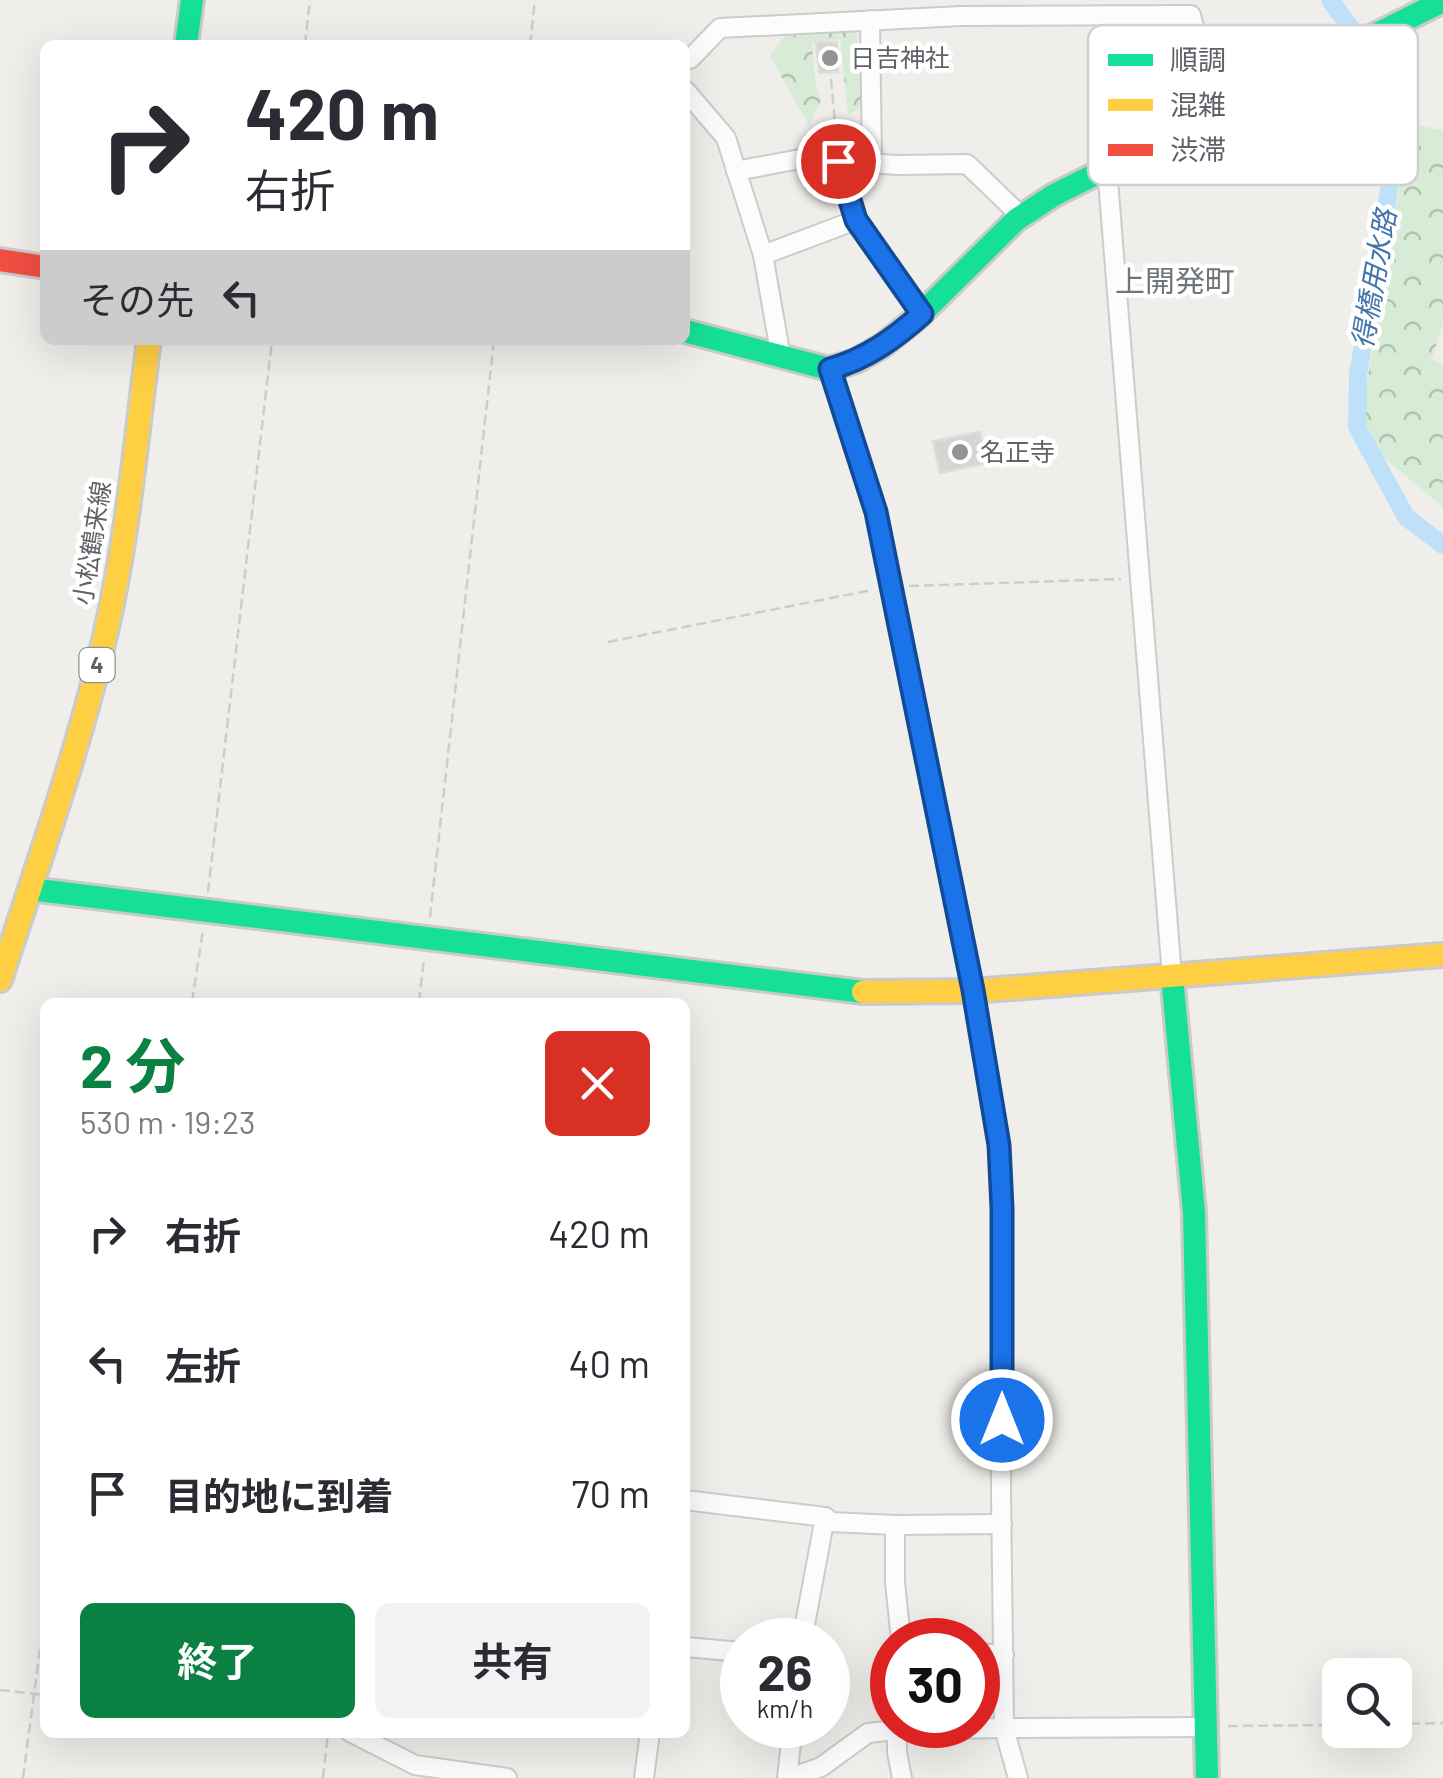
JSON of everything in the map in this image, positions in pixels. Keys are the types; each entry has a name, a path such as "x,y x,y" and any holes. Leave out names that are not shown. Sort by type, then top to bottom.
{"street":[{"path":"187,40 192,0"},
{"path":"1395,25 1443,1"},
{"path":"690,59 720,28 961,16 1191,15 1194,25"},
{"path":"870,20 872,164"},
{"path":"690,96 726,138 763,255 781,357"},
{"path":"736,171 800,159 966,164 1022,216"},
{"path":"838,161 856,220 922,314"},
{"path":"690,332 830,369 856,362 922,314 1022,216 1088,178"},
{"path":"1108,185 1194,1212 1208,1778"},
{"path":"763,255 856,220"},
{"path":"0,260 40,266"},
{"name":"小松鶴来線","path":"0,980 77,744 106,634 147,345"},
{"path":"830,369 876,512 973,990 999,1145 1004,1728 1018,1778"},
{"path":"30,889 867,992 973,990 1443,956"},
{"path":"690,1501 826,1517 831,1522 1002,1524"},
{"path":"806,1618 826,1517"},
{"path":"895,1525 894,1582 898,1618"},
{"path":"690,1647 720,1650"},
{"path":"1000,1655 1004,1655"},
{"path":"1000,1728 1207,1727"},
{"path":"791,1748 788,1778 821,1767 870,1733"},
{"path":"362,1738 415,1765 506,1778"},
{"path":"644,1778 649,1738"},
{"path":"897,1748 902,1778"}],"path":[{"path":"306,40 310,0"},
{"path":"531,40 535,0"},
{"path":"831,79 838,161"},
{"path":"193,998 271,345"},
{"path":"419,998 493,345"},
{"path":"608,642 891,586 1140,579"},
{"path":"23,1778 40,1646"},
{"path":"0,1690 40,1695"},
{"path":"1412,1724 1443,1723"},
{"path":"1207,1727 1322,1724"},
{"path":"323,1778 327,1738"}],"green space":[{"path":"857,26 862,106 848,115 840,39 812,43 821,100 809,126 770,56 786,34 800,29"},
{"path":"1418,125 1443,131 1443,321 1432,360 1443,364 1443,507 1358,436 1400,185 1418,185"}],"building":[{"path":"837,42 838,72 819,73 816,43"},
{"name":"名正寺","path":"980,432 987,463 940,473 933,441"}],"waterway":[{"name":"得橋用水路","path":"1330,0 1349,25"},
{"name":"得橋用水路","path":"1390,185 1358,375 1357,427 1406,517 1443,545"}],"traffic: fast":[{"path":"187,40 192,0"},
{"path":"1395,25 1443,1"},
{"path":"690,332 829,369 856,361 918,317 1016,220 1088,178"},
{"path":"30,889 863,992"},
{"path":"1172,976 1194,1212 1207,1778"}],"traffic: slow":[{"path":"0,980 70,766 105,636 126,525 148,345"},
{"path":"863,992 973,991 1443,955"}],"traffic: jam":[{"path":"0,260 40,266"}],"place":[{"name":"日吉神社","path":"830,58"},
{"name":"名正寺","path":"960,452"}],"district":[{"name":"上開発町","path":"1175,282"}],"route":[{"path":"838,161 856,220 922,314 856,362 830,369 876,512 973,990 999,1145 1002,1420"}]}
